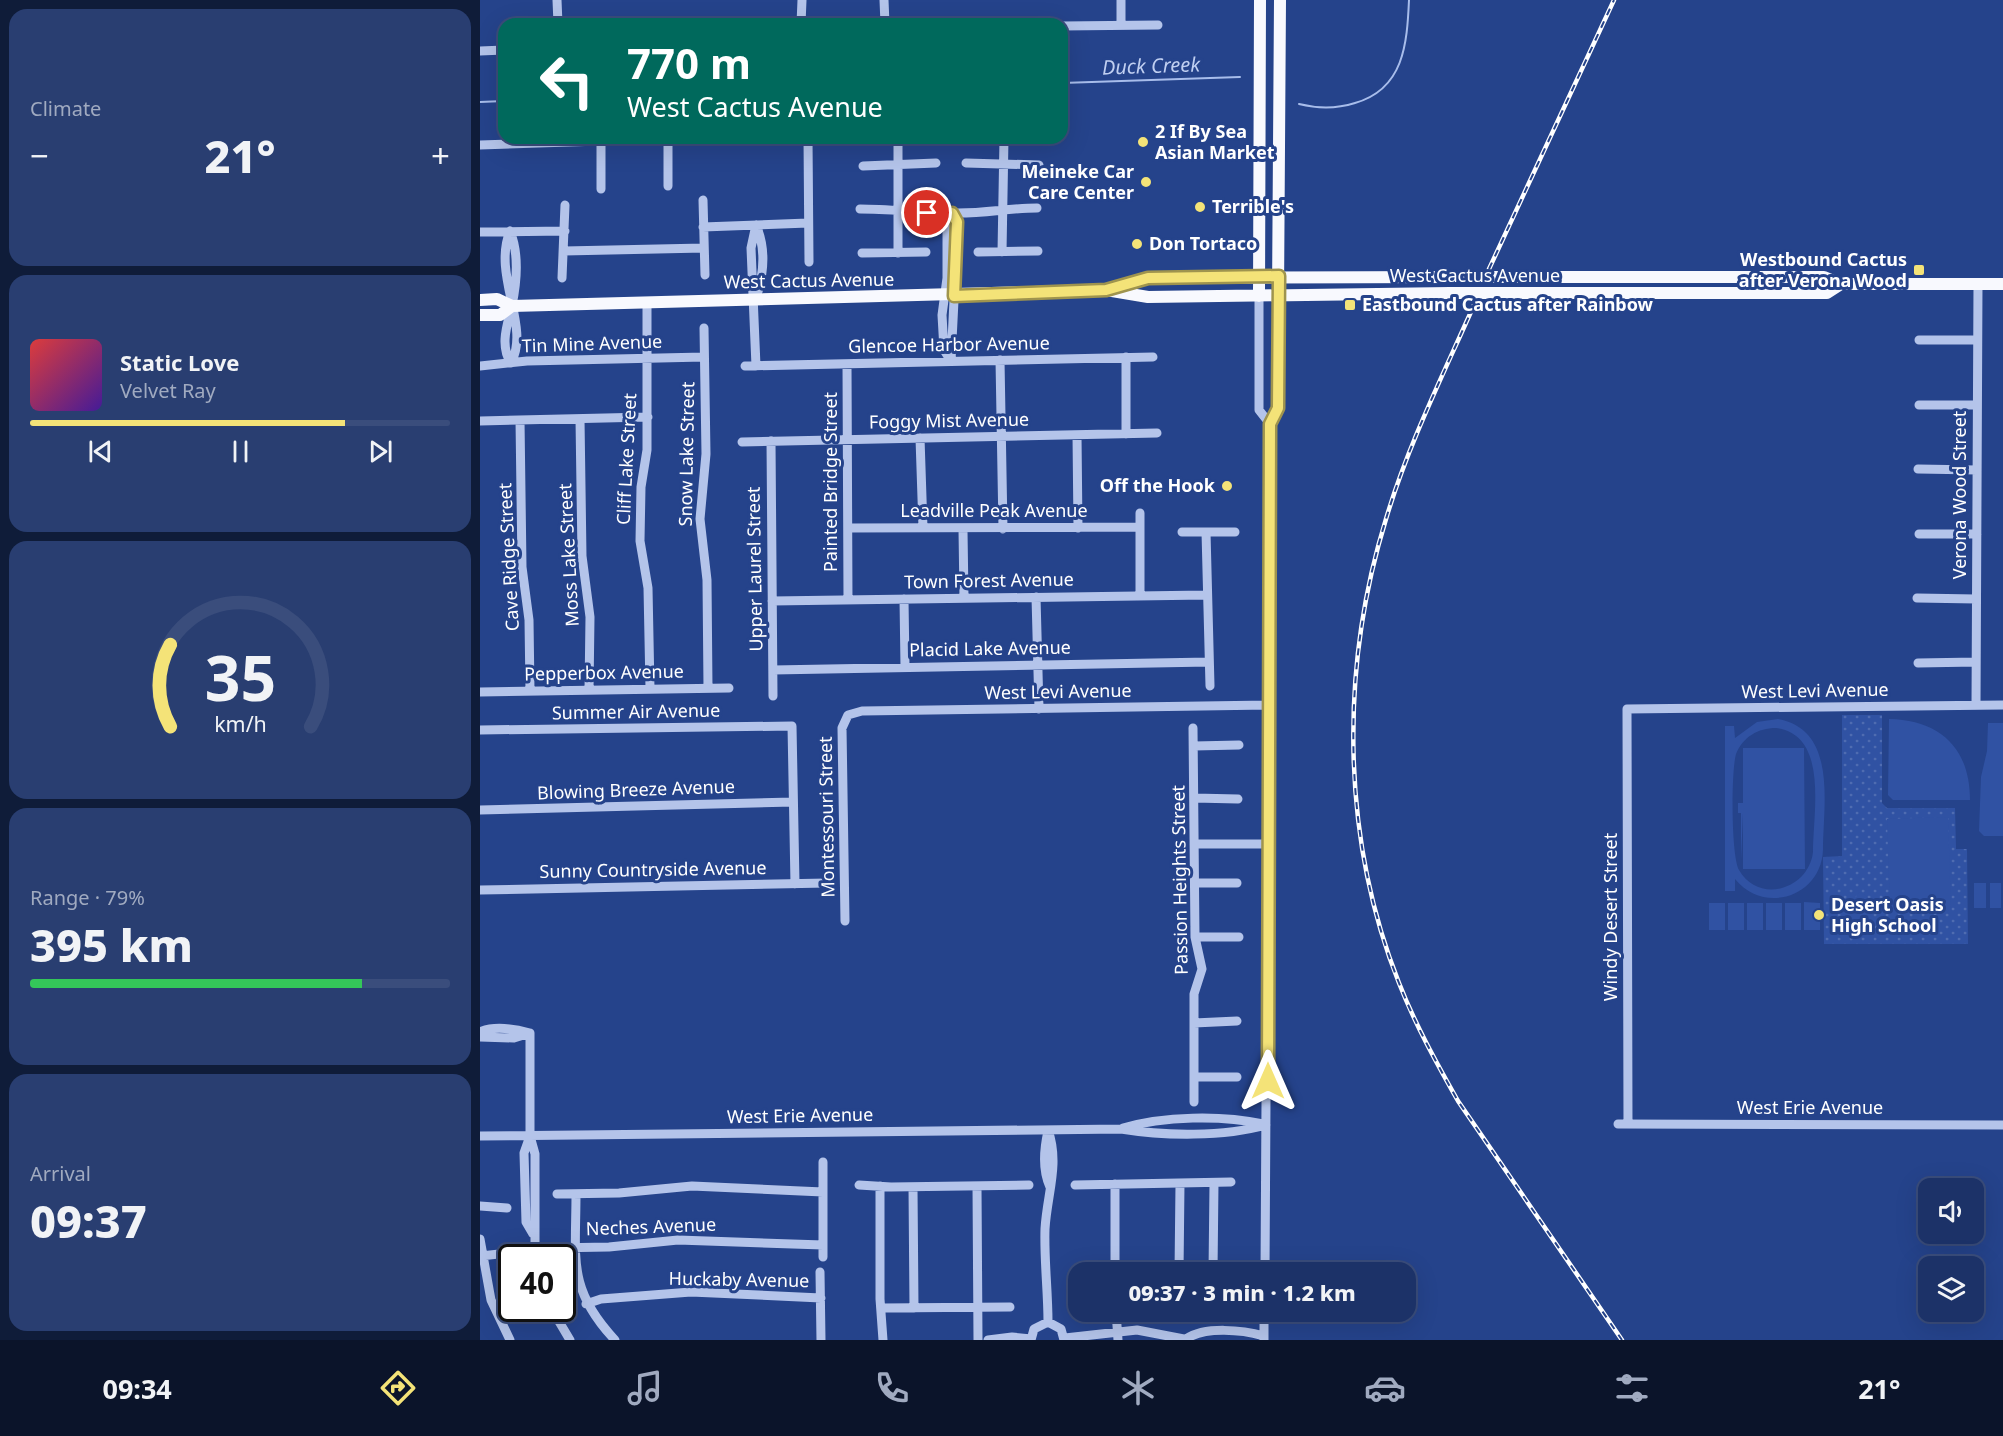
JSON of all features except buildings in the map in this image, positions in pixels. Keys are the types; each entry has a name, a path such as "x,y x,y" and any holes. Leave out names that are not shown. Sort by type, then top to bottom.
{"main road":[{"path":"1259,296 1260,0"},
{"path":"1278,296 1280,0"},
{"name":"West Cactus Avenue","path":"1106,290 1148,278 1259,276 1824,277 1841,284 2003,284"},
{"name":"West Cactus Avenue","path":"480,300 497,299 512,306 1106,290 1148,297 1450,293 1827,293 1841,284"},
{"name":"West Cactus Avenue","path":"480,315 500,315 512,306"}],"street":[{"path":"557,0 558,18"},
{"path":"801,18 802,0"},
{"path":"884,0 885,18"},
{"path":"1121,0 1121,25"},
{"path":"1068,26 1158,25"},
{"path":"480,51 498,50"},
{"path":"480,145 510,144"},
{"path":"601,144 601,189"},
{"path":"668,144 668,186"},
{"path":"808,144 809,262"},
{"path":"898,144 898,253"},
{"path":"1002,252 1004,144"},
{"path":"862,166 936,163"},
{"path":"966,163 1039,165"},
{"path":"703,200 705,275"},
{"path":"562,278 565,205"},
{"path":"860,209 952,213 1037,208"},
{"path":"951,362 949,296 957,240 957,222 952,213"},
{"path":"703,227 808,223"},
{"path":"756,225 762,248 762,280 755,300 756,366"},
{"path":"510,231 515,244 512,306 506,323 506,356 511,363"},
{"path":"480,232 565,231"},
{"path":"564,251 704,248"},
{"path":"978,252 1038,251"},
{"path":"862,253 926,252"},
{"name":"Verona Wood Street","path":"1976,705 1978,284"},
{"path":"1259,296 1259,410 1270,424"},
{"path":"1265,1262 1270,424 1278,408 1278,296"},
{"name":"Cliff Lake Street","path":"647,303 648,417 647,450 640,487 640,541 648,588 650,689"},
{"name":"Snow Lake Street","path":"704,328 706,454 700,519 707,580 708,688"},
{"path":"1919,340 1977,340"},
{"name":"Tin Mine Avenue","path":"480,366 704,357"},
{"path":"1126,357 1126,434"},
{"name":"Glencoe Harbor Avenue","path":"745,366 1153,357"},
{"path":"1000,360 1003,529"},
{"name":"Painted Bridge Street","path":"848,364 848,600"},
{"path":"1919,405 1977,405"},
{"path":"480,421 648,417"},
{"name":"Moss Lake Street","path":"580,419 582,556 590,617 589,690"},
{"name":"Cave Ridge Street","path":"520,420 522,567 529,620 530,691"},
{"name":"Foggy Mist Avenue","path":"742,442 1157,433"},
{"path":"1077,435 1078,528"},
{"path":"920,438 923,528"},
{"name":"Upper Laurel Street","path":"771,441 773,696"},
{"path":"1918,469 1977,470"},
{"path":"1140,513 1140,596"},
{"name":"Leadville Peak Avenue","path":"848,528 963,530 1140,527"},
{"path":"963,530 964,598"},
{"path":"1182,532 1235,532"},
{"path":"1206,532 1210,686"},
{"path":"1918,534 1977,534"},
{"name":"Town Forest Avenue","path":"772,601 1206,595"},
{"path":"1036,597 1039,709"},
{"path":"1917,598 1976,599"},
{"path":"903,599 906,667"},
{"name":"Placid Lake Avenue","path":"773,670 1209,662"},
{"path":"1918,663 1976,662"},
{"name":"Pepperbox Avenue","path":"480,692 729,688"},
{"name":"West Levi Avenue","path":"848,715 862,711 1269,705"},
{"name":"West Levi Avenue","path":"1627,710 2003,705"},
{"name":"Windy Desert Street","path":"1627,710 1628,1124"},
{"name":"Montessouri Street","path":"845,921 842,728 848,715"},
{"name":"Summer Air Avenue","path":"480,730 792,726 793,802"},
{"name":"Passion Heights Street","path":"1193,728 1195,937 1202,969 1194,994 1194,1102"},
{"path":"1194,747 1239,745"},
{"path":"1194,798 1238,799"},
{"path":"793,802 795,884"},
{"name":"Blowing Breeze Avenue","path":"480,810 793,802"},
{"path":"1194,844 1269,844"},
{"name":"Sunny Countryside Avenue","path":"480,890 827,883"},
{"path":"1195,883 1237,883"},
{"path":"1195,937 1239,937"},
{"path":"1194,1023 1237,1022"},
{"path":"480,1032 486,1029 516,1029 530,1034"},
{"path":"480,1037 514,1038 530,1034"},
{"path":"530,1034 530,1136 535,1154 534,1244"},
{"path":"1195,1077 1237,1077"},
{"name":"West Erie Avenue","path":"1618,1124 2003,1125"},
{"name":"West Erie Avenue","path":"480,1136 1121,1129 1146,1133 1243,1131 1266,1125"},
{"path":"1048,1130 1045,1147 1045,1177 1050,1187 1045,1232 1048,1322"},
{"path":"823,1162 823,1257"},
{"path":"1075,1185 1231,1182"},
{"path":"1213,1262 1214,1183"},
{"path":"1115,1184 1116,1262"},
{"path":"1179,1262 1180,1184"},
{"path":"859,1185 913,1187 1029,1185"},
{"path":"557,1194 692,1186 823,1192"},
{"path":"880,1186 881,1308 884,1340"},
{"path":"977,1186 978,1340"},
{"path":"913,1187 914,1308"},
{"path":"575,1244 576,1194"},
{"path":"480,1206 507,1208"},
{"path":"480,1239 491,1300 505,1338"},
{"name":"Neches Avenue","path":"576,1247 694,1239 823,1245"},
{"name":"Neches Avenue","path":"482,1256 498,1255"},
{"path":"576,1258 578,1281 586,1304 615,1340"},
{"path":"820,1272 821,1340"},
{"name":"Huckaby Avenue","path":"586,1304 601,1299 691,1292 820,1298"},
{"path":"881,1308 1010,1307"},
{"path":"559,1322 570,1340"},
{"path":"988,1340 1012,1336 1031,1339 1038,1325 1048,1322 1058,1325 1065,1339 1117,1335 1137,1330 1188,1339 1196,1332 1250,1332 1262,1339 1263,1322"}],"shaded area":[{"path":"1842,715 1882,715 1882,803 1887,808 1955,808 1956,849 1967,849 1968,944 1824,944 1823,857 1842,856"},
{"path":"1778,719 1797,726 1810,738 1819,753 1823,772 1825,792 1823,850 1820,866 1802,889 1789,896 1775,898 1761,896 1747,890 1735,879 1735,891 1725,891 1725,726 1734,726 1735,738 1757,722","holes":["1776,728 1793,734 1804,745 1811,760 1815,797 1813,852 1803,875 1793,883 1782,888 1758,887 1748,881 1739,870 1736,861 1733,813 1736,754 1747,738 1757,732"]},
{"path":"1889,719 1923,725 1949,740 1965,766 1970,800 1893,800 1888,795"},
{"path":"1988,723 2003,723 2003,836 1984,836 1979,831 1981,777 1987,751"},
{"path":"1743,748 1804,748 1805,869 1743,869 1743,813 1741,860 1741,813 1738,813 1738,803 1743,803"},
{"path":"1948,817 1951,910 1890,911 1887,819"},
{"path":"1974,883 1986,883 1986,908 1974,908"},
{"path":"1990,883 2001,883 2001,908 1990,908"},
{"path":"1859,892 1866,896 1877,910 1836,934 1834,932"},
{"path":"1804,902 1820,903 1820,930 1804,930"},
{"path":"1709,903 1725,903 1725,930 1709,930"},
{"path":"1728,903 1744,903 1744,930 1728,930"},
{"path":"1747,903 1763,903 1763,930 1747,930"},
{"path":"1766,903 1782,903 1782,930 1766,930"},
{"path":"1785,903 1801,903 1801,930 1785,930"}],"waterway":[{"name":"Duck Creek","path":"1299,104 1314,107 1341,106 1371,96 1384,87 1400,63 1407,33 1409,0"},
{"name":"Duck Creek","path":"1068,83 1240,77"},
{"name":"Duck Creek","path":"480,102 498,101"}],"railway":[{"path":"1489,269 1614,0"},
{"path":"1474,305 1405,464 1386,519 1371,576 1360,634 1355,693 1354,752 1357,811 1366,870 1380,927 1399,983 1419,1028 1458,1101 1622,1340"}],"place":[{"name":"2 If By Sea Asian Market","path":"1143,142"},
{"name":"Meineke Car Care Center","path":"1146,182"},
{"name":"Terrible's","path":"1200,207"},
{"name":"Don Tortaco","path":"1137,244"},
{"name":"Westbound Cactus after Verona Wood","path":"1919,270"},
{"name":"Eastbound Cactus after Rainbow","path":"1350,305"},
{"name":"Off the Hook","path":"1227,486"},
{"name":"Desert Oasis High School","path":"1819,915"}],"route":[{"path":"927,213 952,213 957,222 954,296 1106,290 1148,278 1279,276 1278,408 1270,424 1268,1081"}]}
